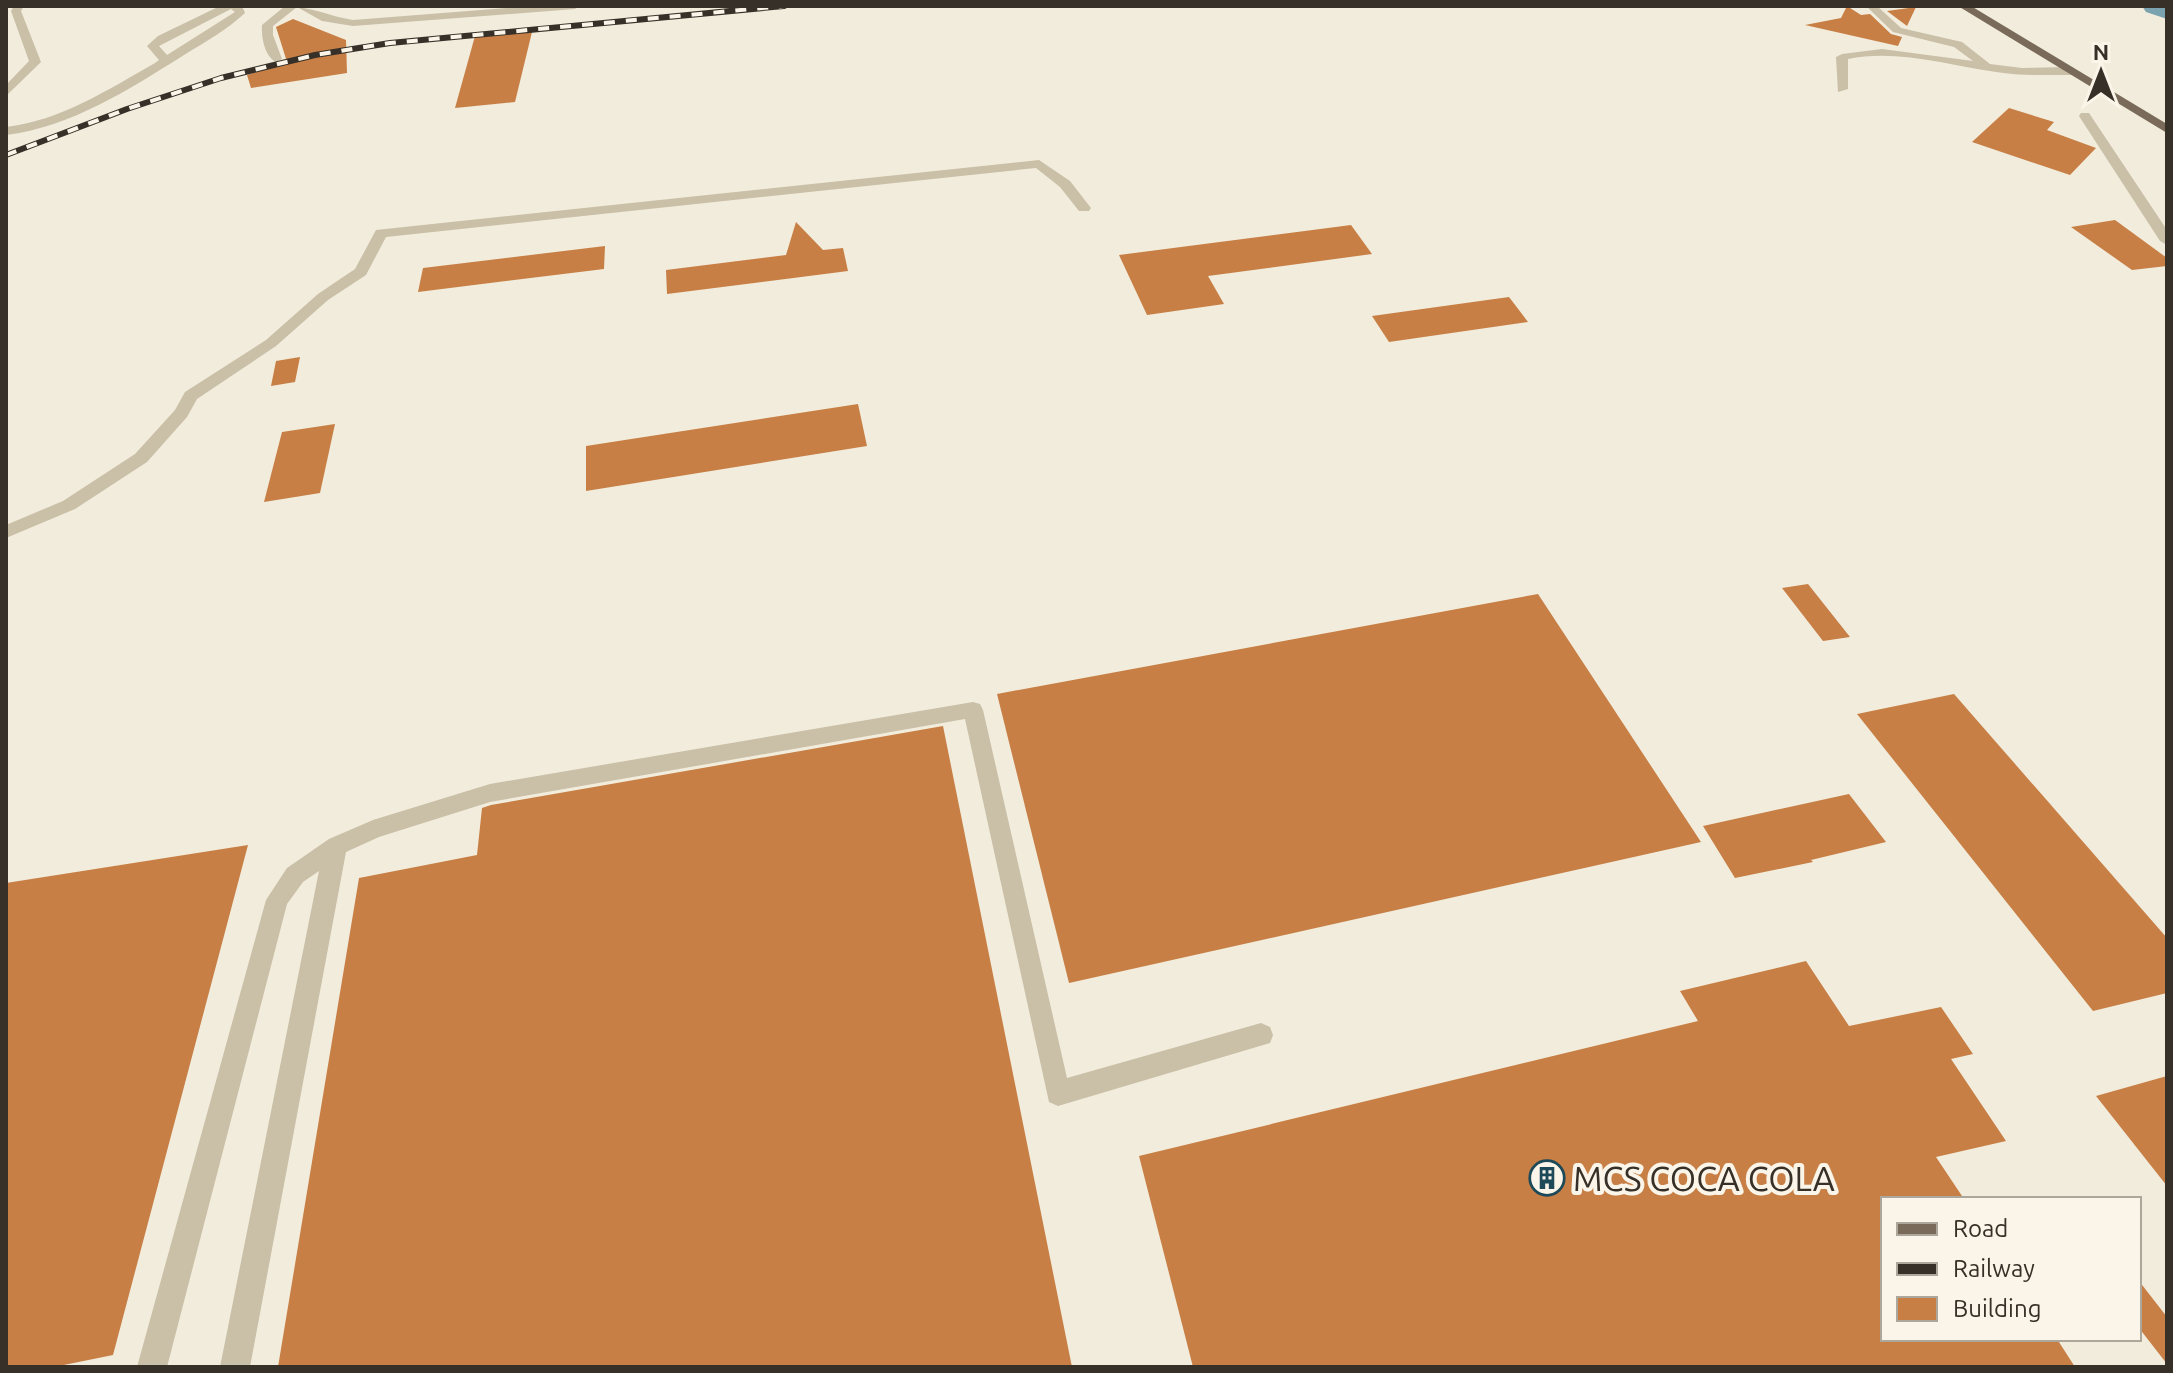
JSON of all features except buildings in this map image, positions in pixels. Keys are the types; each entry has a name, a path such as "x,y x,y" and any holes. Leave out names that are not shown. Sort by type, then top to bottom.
{"main road":[{"path":"1963,6 2167,129"}],"lane":[{"path":"6,131 45,125 166,61 240,13 240,9 231,6 162,38 153,46 166,61"},
{"path":"276,59 267,35 268,25 292,6"},
{"path":"302,6 326,19 353,23 448,10 575,6"},
{"path":"353,23 362,6"},
{"path":"1871,6 1890,26 1958,44 1987,66"},
{"path":"6,92 35,62 33,50 14,10"},
{"path":"1842,89 1842,57 1853,54 1935,58 2017,71 2071,71"},
{"path":"2085,116 2167,241"},
{"path":"6,532 69,505 141,458 181,413 191,396 271,343 323,297 361,272 381,233 1039,164 1065,184 1084,208"},
{"path":"152,1367 277,900 295,875 337,846 373,829 490,793 973,710 1058,1093 1261,1035"},
{"path":"235,1367 337,846"}],"waterway":[{"path":"2156,6 2167,10"}],"railway":[{"path":"6,155 127,109 221,78 315,55 390,43 784,6"}],"place":[{"name":"MCS COCA COLA","path":"1547,1178"}]}
